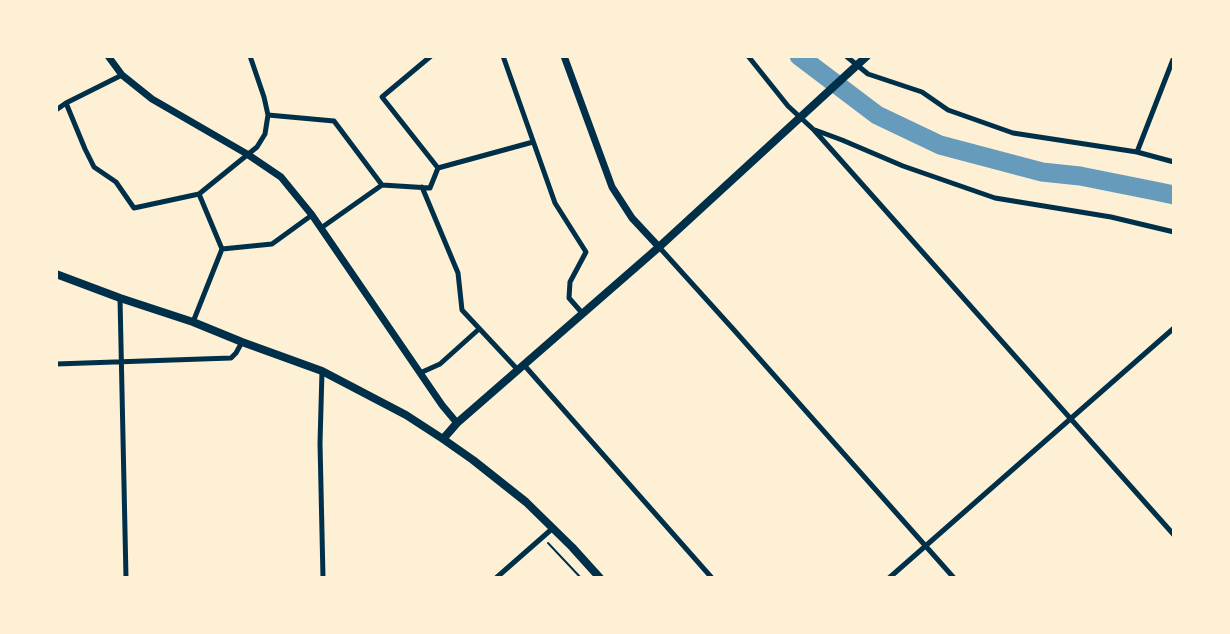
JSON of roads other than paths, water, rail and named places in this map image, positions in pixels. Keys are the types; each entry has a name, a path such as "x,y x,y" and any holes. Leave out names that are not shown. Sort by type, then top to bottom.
{"main road":[{"path":"443,439 457,423 659,247 865,58"},
{"path":"56,274 120,298 194,322 242,342 322,371 406,415 473,460 511,489 553,528 600,578"}],"street":[{"path":"108,56 122,75 152,99 247,154 280,176 312,215 442,405 457,423"},
{"path":"66,103 94,167 116,182 134,208 199,194 257,147 266,134 268,115 250,56"},
{"path":"431,56 382,97 438,168"},
{"path":"502,56 555,204 586,252 570,282 569,298 583,314"},
{"path":"564,56 612,186 632,218 954,578"},
{"path":"748,56 788,106 814,130 1174,535"},
{"path":"846,56 868,74 922,92 948,110 1013,133 1137,152 1174,162"},
{"path":"1137,152 1174,57"},
{"path":"56,110 122,75"},
{"path":"268,115 334,121 382,185"},
{"path":"814,130 903,166 995,198 1111,217 1174,232"},
{"path":"438,168 533,142"},
{"path":"321,228 382,185 430,188 438,168"},
{"path":"422,187 458,273 462,310 479,329 521,368 712,578"},
{"path":"194,322 222,249 199,194"},
{"path":"222,249 272,244 312,215"},
{"path":"120,298 126,578"},
{"path":"890,578 1174,328"},
{"path":"420,373 440,364 479,329"},
{"path":"56,364 230,358 236,353 242,342"},
{"path":"322,371 320,443 323,578"},
{"path":"496,578 553,528"}],"waterway":[{"path":"799,56 877,115 940,145 1042,172 1080,176 1174,195"}]}
